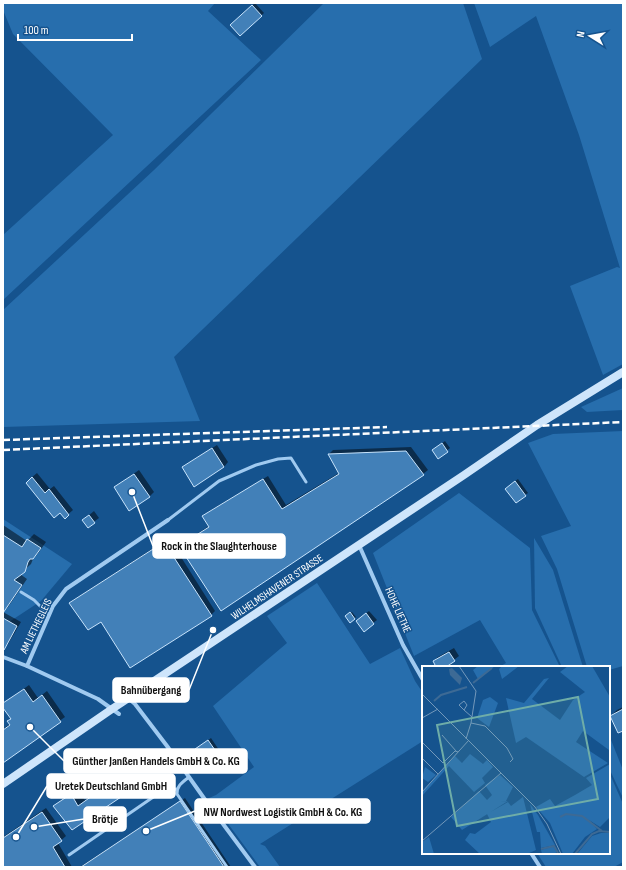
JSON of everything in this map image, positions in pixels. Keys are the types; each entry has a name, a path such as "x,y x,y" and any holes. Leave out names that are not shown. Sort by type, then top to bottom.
{"street":[{"name":"WILHELMSHAVENER STRASSE","path":"3,784 128,698 543,421 623,372"},
{"name":"AM LIETHEGLEIS","path":"120,714 98,699 26,666 53,606 66,589 168,520"},
{"name":"HOHE LIETHE","path":"359,545 403,645 422,678"},
{"path":"3,656 26,666"},
{"path":"128,698 135,704 255,867"},
{"path":"532,854 540,867"}],"lane":[{"path":"168,520 219,481 256,465 278,458 290,458 306,482"},
{"path":"21,592 34,600 49,615"},
{"path":"189,777 180,784 177,789 178,794 227,867"},
{"path":"69,855 162,791 177,789"}],"shaded area":[{"path":"3,3 215,3 208,11 261,60 3,300 3,235 113,135 13,34 3,10"},
{"path":"324,3 463,3 482,59 174,357 200,421 3,427 3,310 154,170"},
{"path":"474,3 623,3 623,364 603,375 570,286 617,267 620,268 579,135 536,16 490,47"},
{"path":"623,388 623,410 587,412 581,407"},
{"path":"623,431 623,666 610,670 610,666 587,666 557,569 541,536 571,526 528,443 553,434"},
{"path":"459,493 530,548 532,610 560,666 501,666 506,663 480,620 414,656 373,553"},
{"path":"3,519 72,564 41,601 9,622 3,618"},
{"path":"534,538 553,570 583,666 562,666 535,608"},
{"path":"317,583 370,664 400,648 415,681 422,692 422,742 260,844 265,846 280,867 260,867 209,798 216,795 254,767 213,706 287,643 267,616"},
{"path":"610,738 623,770 623,798 610,770"},
{"path":"610,774 623,804 623,862 614,867 546,867 538,854 610,854"}],"building":[{"path":"252,5 262,16 240,36 230,25"},
{"path":"442,443 448,452 438,459 432,450"},
{"path":"212,448 224,467 194,487 182,467"},
{"path":"406,451 424,475 221,611 179,546 209,527 202,516 263,479 282,509 339,474 328,454"},
{"path":"134,474 150,497 129,511 114,487"},
{"path":"32,477 45,493 49,489 69,515 65,519 60,513 54,518 26,483"},
{"path":"515,481 526,496 516,503 505,489"},
{"path":"89,515 95,523 88,528 82,520"},
{"path":"3,535 22,547 27,539 41,548 33,559 30,559 28,562 25,572 14,580 22,585 3,613"},
{"path":"164,542 212,616 130,668 101,622 88,630 69,603"},
{"path":"350,612 355,619 350,623 345,616"},
{"path":"366,613 374,624 364,632 356,621"},
{"path":"3,618 17,626 4,650 3,649"},
{"path":"449,652 455,661 448,666 436,666 433,661"},
{"path":"24,689 33,702 42,695 61,722 3,763 3,730 10,725 7,721 11,719 3,708 3,703"},
{"path":"623,709 623,731 618,733 610,716"},
{"path":"208,740 217,753 204,762 195,749"},
{"path":"110,783 121,797 72,830 53,806 71,794 78,806"},
{"path":"180,801 224,867 81,867"},
{"path":"42,812 62,841 53,847 65,867 3,867 3,838"}],"railway":[{"path":"3,450 623,422"},
{"path":"3,440 387,427"}],"place":[{"name":"Rock in the Slaughterhouse","path":"132,492"},
{"name":"Bahnübergang","path":"213,630"},
{"name":"Günther Janßen Handels GmbH & Co. KG","path":"30,727"},
{"name":"Brötje","path":"34,827"},
{"name":"NW Nordwest Logistik GmbH & Co. KG","path":"146,831"},
{"name":"Uretek Deutschland GmbH","path":"16,837"}]}
